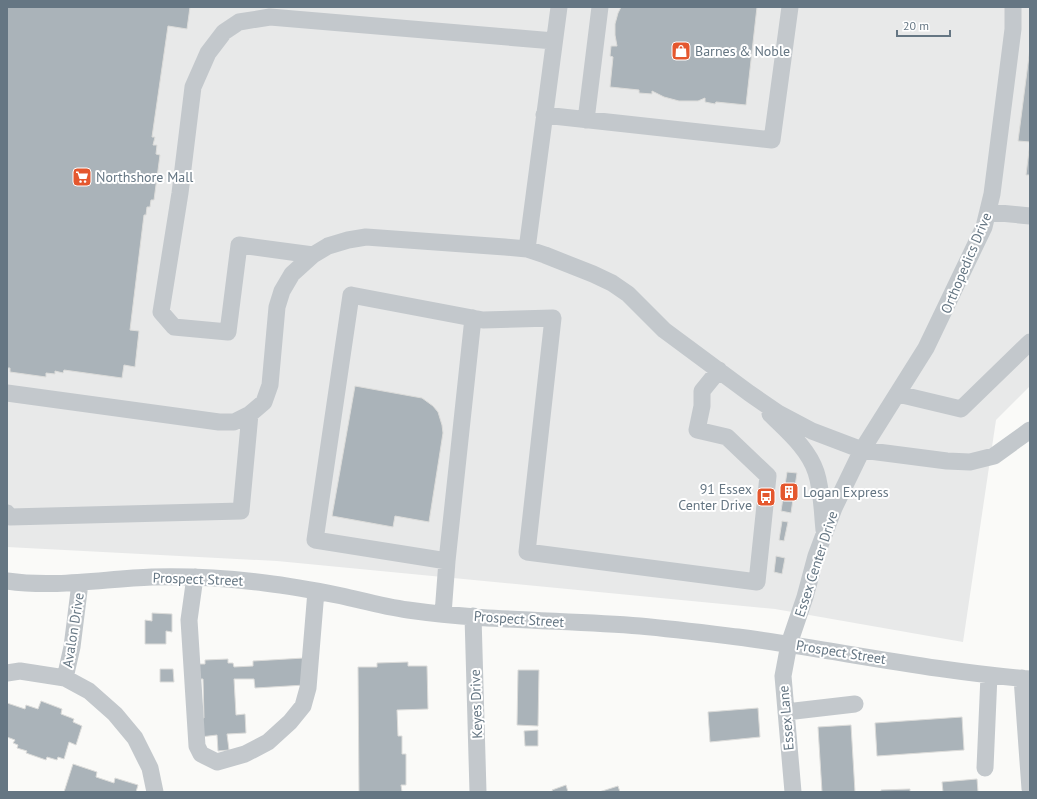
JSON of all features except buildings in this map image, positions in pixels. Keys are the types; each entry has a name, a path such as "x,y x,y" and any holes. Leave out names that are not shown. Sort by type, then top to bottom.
{"street":[{"path":"527,249 559,7"},
{"path":"586,120 600,7"},
{"path":"544,115 772,140 790,7"},
{"name":"Orthopedics Drive","path":"862,450 935,332 984,227 989,212 994,183 1013,29 1013,7"},
{"path":"313,256 239,245 228,332 174,327 161,312 180,193 194,87 208,53 224,32 239,22 270,17 554,41"},
{"path":"989,212 1030,216"},
{"path":"7,393 219,422 234,422 250,414 264,402 270,384 277,307 282,291 292,274 313,256 328,246 348,240 366,237 505,246 527,249 566,262 612,283 628,294 664,330 778,413 812,431 862,450 946,461 970,462 994,456 1030,430"},
{"path":"447,560 315,540 351,295 483,320 553,318 527,552 757,582 768,476 727,437 697,430 699,418 697,414 702,391 719,370"},
{"path":"443,614 447,560 472,318"},
{"path":"898,394 961,409 1030,342"},
{"path":"749,393 796,440 809,456 816,472 824,534"},
{"path":"7,514 10,517 241,511 250,414"},
{"name":"Essex Center Drive","path":"789,644 806,597 816,556 824,534 834,508 862,450"},
{"path":"195,577 189,620 197,746 201,754 217,762 245,754 268,742 290,722 303,706 308,688 316,591"},
{"name":"Prospect Street","path":"7,581 24,584 80,583 145,578 195,577 268,583 316,591 405,610 443,614 640,626 789,644 989,675 1026,678"},
{"name":"Avalon Drive","path":"65,678 72,647 80,583"},
{"name":"Keyes Drive","path":"473,616 478,792"},
{"name":"Essex Lane","path":"789,644 783,676 792,792"},
{"name":"Avalon Drive","path":"7,673 20,671 65,678 89,691 115,714 135,738 150,768 155,792"},
{"path":"985,768 989,675"},
{"path":"1026,678 1030,789"},
{"path":"786,712 855,704"}],"shaded area":[{"name":"Northshore Mall","path":"7,7 1030,7 1030,386 996,420 963,642 775,609 277,561 7,547"}],"place":[{"name":"Barnes & Noble","path":"681,51"},
{"name":"Northshore Mall","path":"82,177"},
{"name":"Logan Express","path":"789,492"},
{"name":"91 Essex Center Drive","path":"766,497"}]}
